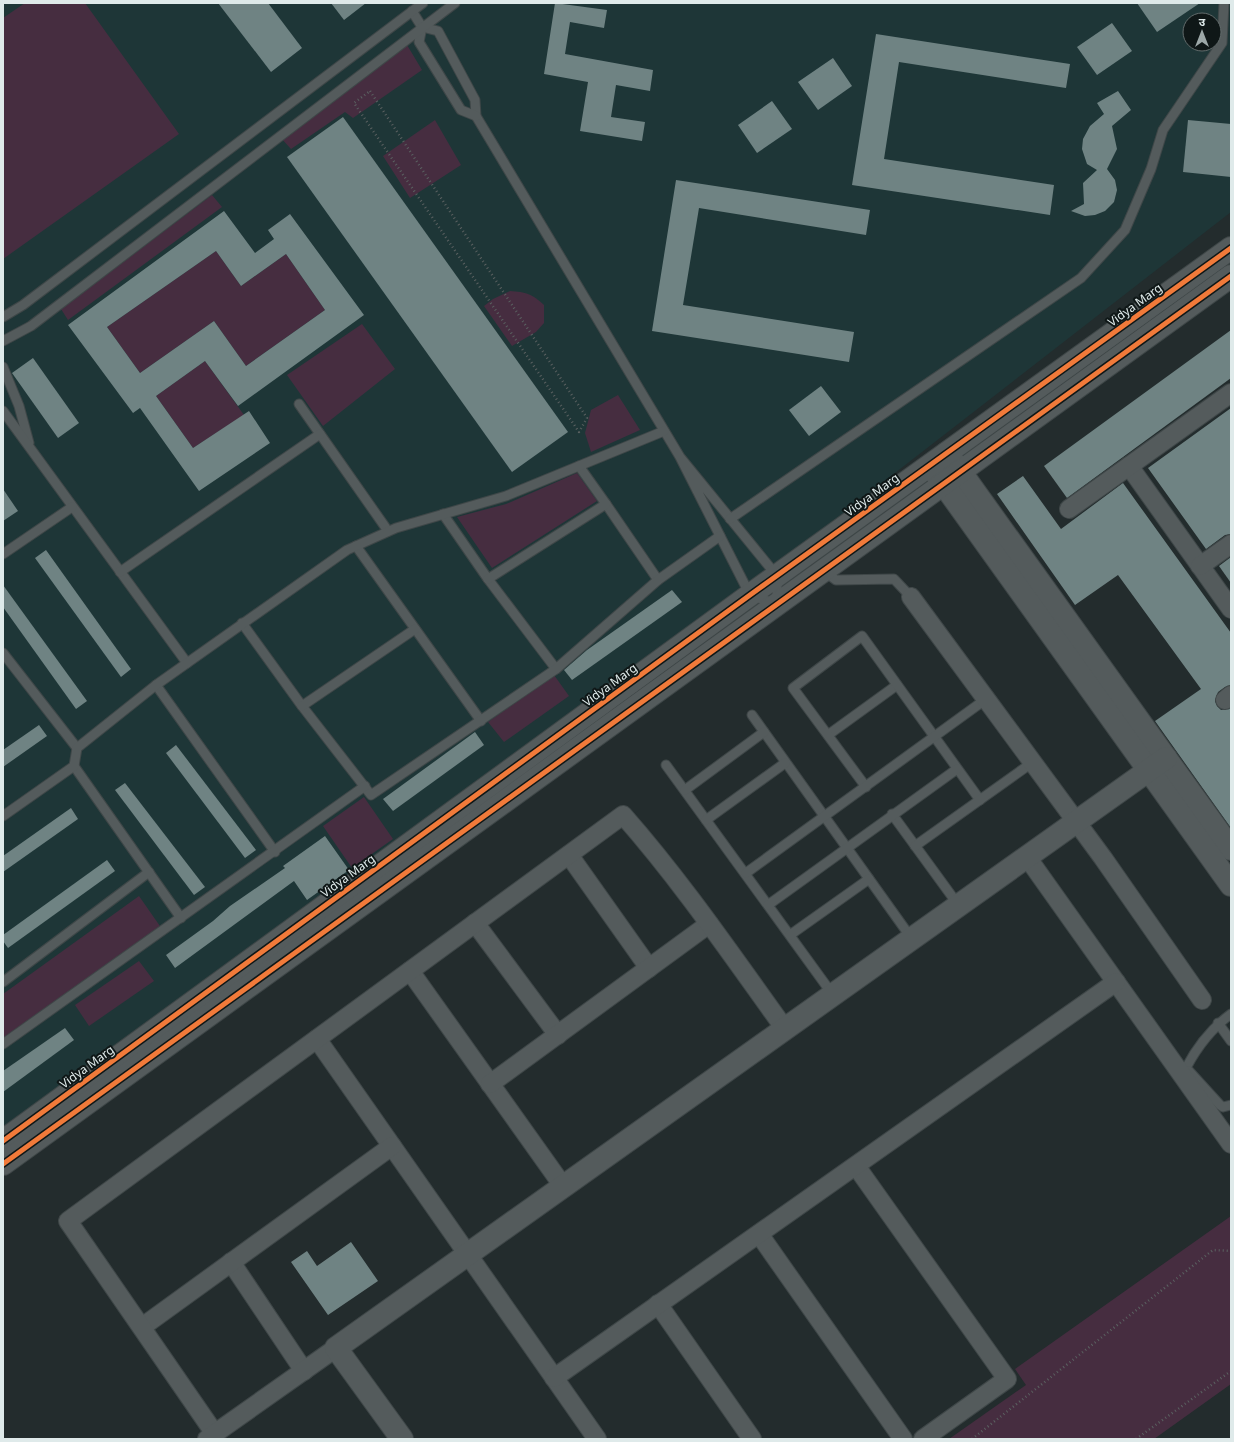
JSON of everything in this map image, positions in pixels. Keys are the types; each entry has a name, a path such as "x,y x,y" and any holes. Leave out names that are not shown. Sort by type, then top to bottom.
{"main road":[{"name":"Vidya Marg","path":"3,1141 750,595 1231,248"},
{"path":"3,1164 1231,276"},
{"path":"939,459 1158,764 1226,855 1231,885"},
{"path":"402,1439 336,1348 1158,764"}],"street":[{"path":"1069,509 1231,393"},
{"path":"1129,466 1231,609"},
{"path":"1200,566 1231,544"},
{"path":"911,597 1077,822 1202,1000"},
{"path":"336,1348 211,1436 142,1327 68,1220 623,815 641,835 709,924 785,1029"},
{"path":"569,854 648,968"},
{"path":"1027,857 1116,982 1183,1070 1231,1144"},
{"path":"475,923 558,1035"},
{"path":"490,1084 709,924"},
{"path":"410,971 563,1186"},
{"path":"554,1378 1116,982"},
{"path":"317,1039 597,1439"},
{"path":"142,1327 392,1146"},
{"path":"856,1166 1007,1379 923,1439"},
{"path":"759,1234 903,1439"},
{"path":"231,1262 304,1370"},
{"path":"658,1304 752,1439"}],"lane":[{"path":"3,317 29,300 424,3"},
{"path":"3,341 31,326 455,3"},
{"path":"730,519 1068,287 1086,272 1125,230 1151,169 1163,130 1222,43 1224,3"},
{"path":"412,12 422,27 438,31 475,100 476,116 680,457 750,595 777,604 777,576 680,457"},
{"path":"422,27 418,42 461,110 476,116"},
{"path":"3,367 19,406 30,450"},
{"path":"299,404 388,532"},
{"path":"19,406 4,414 187,663"},
{"path":"181,918 74,766 77,748 156,686 242,623 310,575 356,546 388,532 506,496 664,431"},
{"path":"120,572 320,434"},
{"path":"579,466 658,580"},
{"path":"488,579 606,504"},
{"path":"3,554 72,507"},
{"path":"443,514 488,579 556,669"},
{"path":"242,623 302,706 371,795 556,669 658,580 720,536"},
{"path":"356,546 481,721"},
{"path":"823,571 836,580 894,579 911,597"},
{"path":"302,706 415,629"},
{"path":"866,787 793,688 862,636 980,800"},
{"path":"4,656 77,748"},
{"path":"828,735 897,685"},
{"path":"156,686 275,852"},
{"path":"746,873 986,699"},
{"path":"752,715 912,939"},
{"path":"685,790 764,732"},
{"path":"915,846 1032,762"},
{"path":"706,820 785,763"},
{"path":"666,765 746,873 833,995"},
{"path":"3,816 74,766"},
{"path":"768,904 957,769"},
{"path":"3,1044 275,852 365,786"},
{"path":"892,814 959,906"},
{"path":"3,982 149,872"},
{"path":"790,935 869,879"},
{"path":"1231,1014 1218,1023 1183,1070 1220,1106 1223,1107 1231,1105"},
{"path":"1218,1023 1231,1041"}],"path":[{"path":"370,91 587,418 579,432 534,366 354,103 370,91"},
{"path":"972,1439 1213,1250 1231,1252"},
{"path":"1136,1439 1231,1371"}],"shaded area":[{"path":"3,3 1231,3 1231,212 703,622 3,1132"},
{"path":"25,3 85,3 179,134 3,259 3,18"},
{"path":"407,45 422,70 353,118 345,112 291,149 281,138"},
{"path":"435,120 461,165 410,198 383,156"},
{"path":"212,195 222,207 68,320 61,309"},
{"path":"216,251 241,286 286,254 325,310 246,366 214,321 140,373 107,327"},
{"path":"510,291 528,294 536,298 544,305 544,323 536,332 512,346 484,306 493,299"},
{"path":"362,324 395,369 323,426 287,375"},
{"path":"205,361 244,415 193,448 156,396"},
{"path":"618,395 640,430 591,452 585,433 591,410"},
{"path":"577,473 597,501 492,568 457,517 506,504"},
{"path":"554,675 569,696 504,742 488,722"},
{"path":"364,797 393,839 352,868 323,826"},
{"path":"139,896 162,929 3,1039 3,994"},
{"path":"139,961 154,981 89,1026 75,1005"},
{"path":"1231,1216 1231,1384 1154,1439 949,1439 1026,1385 1015,1369"}],"building":[{"path":"218,3 268,3 302,48 271,72"},
{"path":"331,3 366,3 344,20"},
{"path":"555,3 607,10 604,28 570,22 565,54 653,70 650,91 616,85 611,117 645,122 642,141 580,131 588,82 544,74"},
{"path":"1137,3 1200,3 1187,12 1182,12 1182,15 1157,32"},
{"path":"1112,23 1132,51 1097,75 1077,47"},
{"path":"876,34 1070,64 1066,88 899,62 884,159 1054,185 1050,215 852,185"},
{"path":"833,58 852,86 818,110 798,82"},
{"path":"1118,91 1131,110 1112,126 1117,149 1107,169 1115,180 1117,190 1114,202 1105,211 1095,215 1085,216 1071,211 1084,204 1083,183 1097,170 1087,164 1082,149 1083,139 1090,126 1104,114 1097,103"},
{"path":"772,101 792,129 757,153 738,125"},
{"path":"343,117 568,432 512,472 287,157"},
{"path":"1188,120 1231,124 1231,177 1183,172"},
{"path":"676,180 870,210 866,235 699,208 683,305 854,332 849,362 652,331"},
{"path":"224,211 255,253 274,239 268,230 290,214 364,315 238,406 205,361 156,396 193,448 249,411 270,443 199,491 140,408 133,413 68,325","holes":["216,251 241,286 286,254 325,310 246,366 214,321 140,373 107,327"]},
{"path":"1231,330 1231,378 1067,498 1044,466"},
{"path":"33,358 79,423 58,438 12,373"},
{"path":"821,386 841,412 809,436 789,410"},
{"path":"1231,408 1231,534 1225,535 1206,549 1148,468"},
{"path":"1023,476 1061,529 1123,483 1231,633 1231,685 1218,692 1215,701 1221,710 1231,708 1231,828 1155,721 1201,689 1118,575 1075,605 997,494"},
{"path":"3,489 18,511 3,521"},
{"path":"46,550 131,669 121,677 35,558"},
{"path":"1231,557 1231,583 1219,566"},
{"path":"3,585 87,701 76,709 3,607"},
{"path":"672,590 682,602 572,680 564,670 587,650"},
{"path":"39,725 47,736 3,767 3,750"},
{"path":"475,732 484,745 393,811 383,799"},
{"path":"176,745 256,850 245,858 166,753"},
{"path":"125,783 205,887 194,895 115,790"},
{"path":"71,808 78,819 3,872 3,856"},
{"path":"325,836 349,870 307,900 294,881 175,968 166,955 213,921 230,906 285,868 283,866"},
{"path":"107,860 115,871 8,948 3,941 3,935"},
{"path":"65,1028 74,1040 3,1092 3,1071"},
{"path":"351,1242 378,1281 328,1315 291,1262 307,1251 317,1266"}],"cycle path":[{"path":"3,1141 750,595 1231,248"},
{"path":"3,1164 1231,276"}]}
